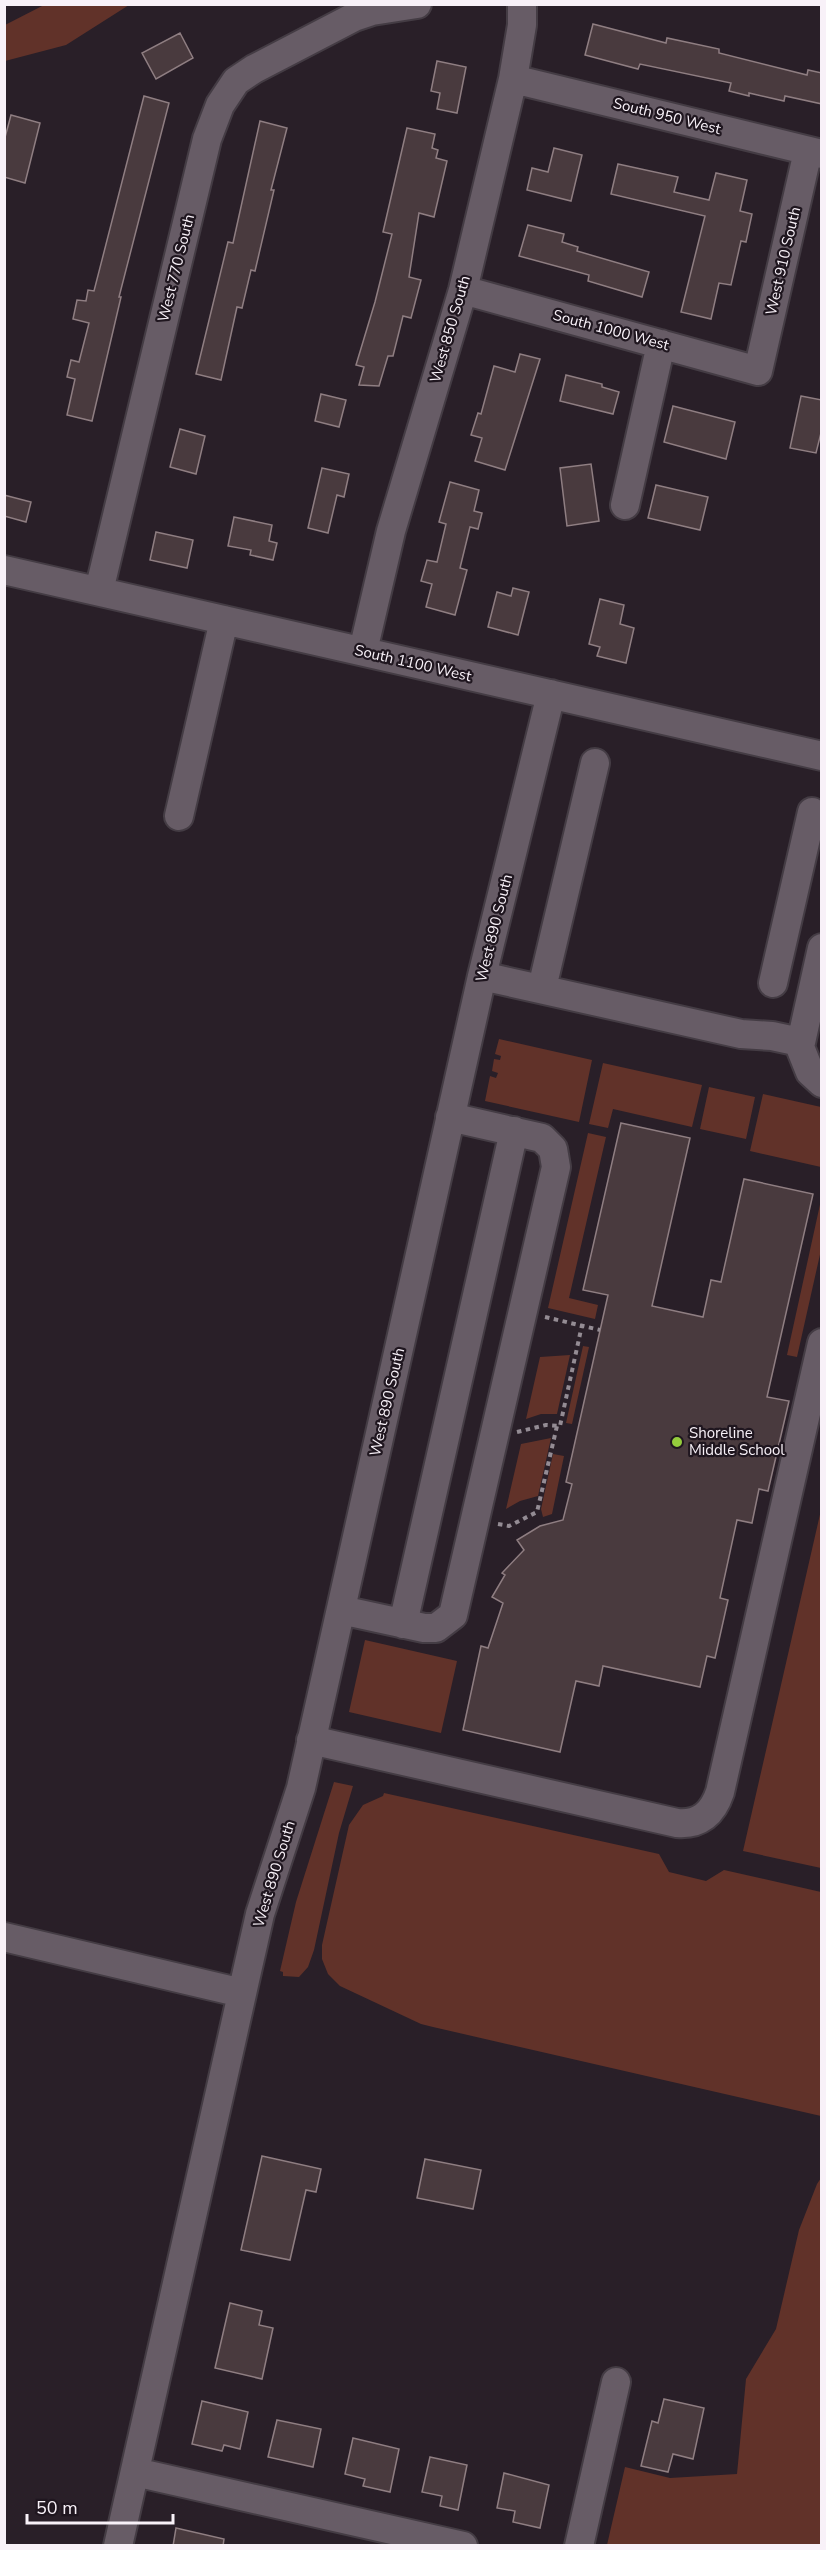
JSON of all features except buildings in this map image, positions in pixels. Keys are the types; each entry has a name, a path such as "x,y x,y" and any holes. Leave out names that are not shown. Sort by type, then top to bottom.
{"street":[{"name":"West 770 South","path":"99,591 207,139 220,105 236,81 254,69 354,17 372,11 417,4"},
{"name":"West 850 South","path":"363,651 391,531 463,290 513,79 522,25 522,4"},
{"name":"South 950 West","path":"513,79 815,152"},
{"name":"West 910 South","path":"758,371 815,152"},
{"name":"South 1000 West","path":"463,290 758,371"},
{"path":"625,505 661,344"},
{"name":"South 1100 West","path":"4,570 822,756"},
{"path":"179,816 224,620"},
{"name":"West 890 South","path":"118,2546 260,1914 301,1788 482,976 551,694"},
{"path":"542,988 596,763"},
{"path":"773,983 812,812"},
{"path":"786,927 822,935"},
{"path":"822,948 800,1042 806,1065 822,1083"},
{"path":"482,976 741,1034 772,1036 800,1042"},
{"path":"341,1610 403,1624 436,1628 453,1615 556,1167 555,1157 548,1143 542,1138 450,1117"},
{"path":"403,1624 514,1131"},
{"path":"312,1740 677,1823 687,1824 704,1818 717,1803 720,1792 822,1343"},
{"path":"4,1937 242,1993"},
{"path":"579,2546 616,2382"},
{"path":"135,2472 352,2533 463,2546"}],"path":[{"path":"541,1316 600,1330"},
{"path":"495,1523 509,1526 537,1512 557,1426 560,1426 582,1325"},
{"path":"515,1433 546,1425 557,1426"}],"shaded area":[{"path":"45,4 129,5 66,45 5,61 5,25"},
{"path":"499,1039 592,1060 579,1122 485,1101 490,1076 496,1078 498,1073 492,1071 494,1059 500,1060 501,1056 495,1054"},
{"path":"603,1063 702,1085 692,1127 613,1109 608,1128 589,1124"},
{"path":"709,1087 755,1097 746,1139 700,1129"},
{"path":"763,1094 821,1107 821,1167 750,1151"},
{"path":"588,1133 606,1137 569,1298 598,1305 595,1319 548,1308"},
{"path":"821,1200 821,1250 797,1357 787,1355"},
{"path":"583,1346 589,1347 572,1424 566,1423"},
{"path":"570,1355 557,1414 541,1414 526,1419 540,1357"},
{"path":"551,1438 538,1496 520,1501 506,1509 521,1444"},
{"path":"553,1454 564,1456 552,1514 543,1517 541,1509"},
{"path":"821,1510 821,1868 743,1851"},
{"path":"365,1640 457,1661 441,1733 349,1712"},
{"path":"334,1782 353,1786 339,1833 314,1950 308,1967 299,1977 283,1976 283,1972 280,1971 296,1902"},
{"path":"384,1793 659,1854 669,1872 706,1881 724,1870 821,1892 821,2116 421,2024 340,1986 328,1974 322,1959 322,1945 349,1825 363,1805 383,1796"},
{"path":"821,2178 821,2545 607,2545 625,2467 670,2478 737,2474 746,2379 776,2329 799,2230"}],"place":[{"name":"Shoreline Middle School","path":"677,1442"}]}
